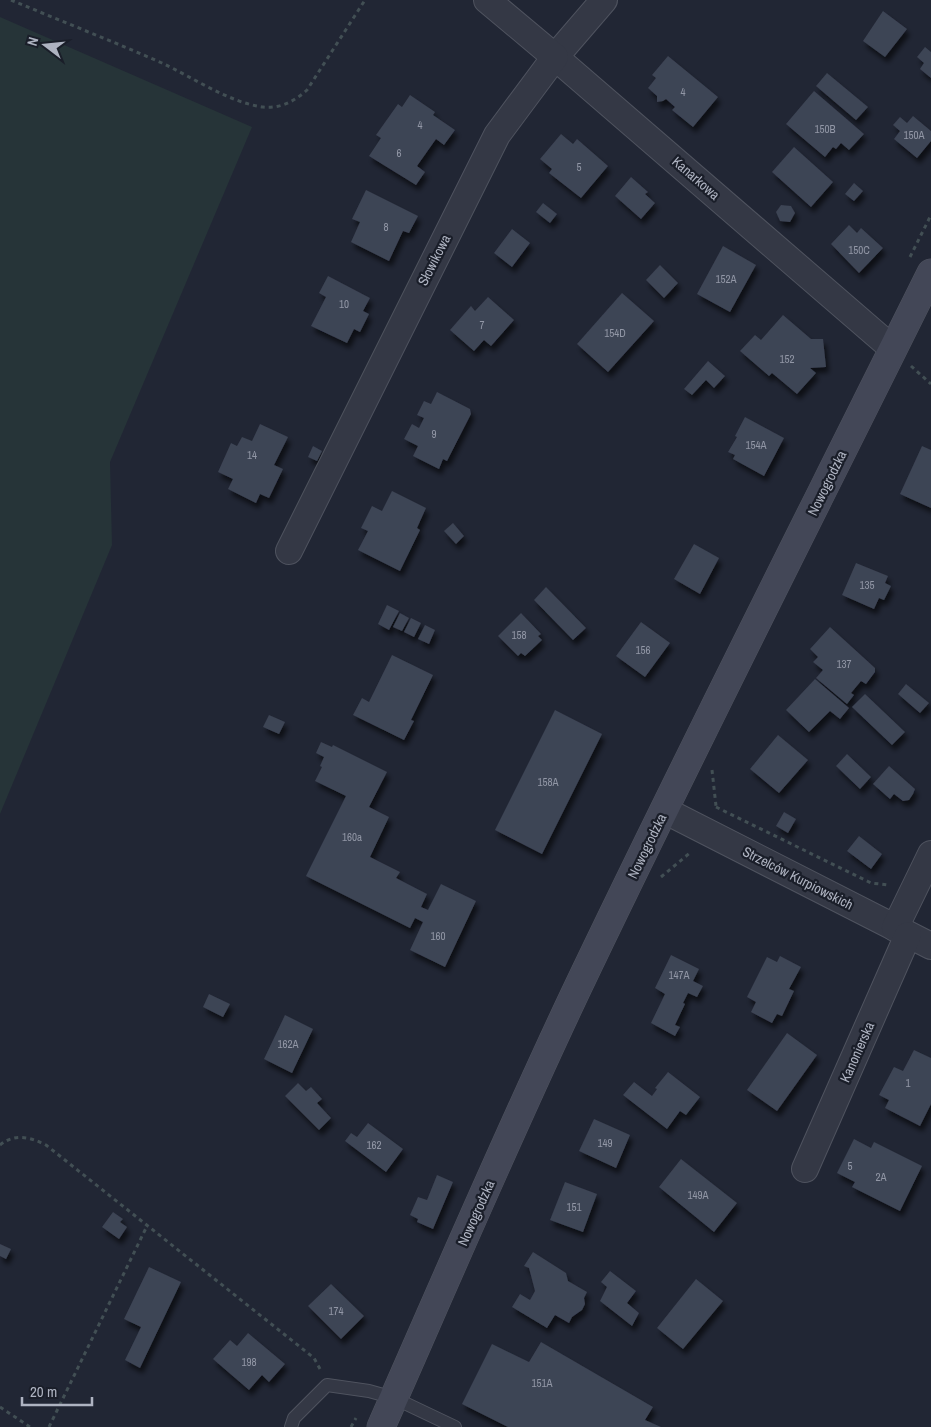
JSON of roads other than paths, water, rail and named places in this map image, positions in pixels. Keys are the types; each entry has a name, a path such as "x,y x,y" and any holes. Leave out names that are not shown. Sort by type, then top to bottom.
{"main road":[{"name":"Nowogrodzka","path":"381,1427 548,1050 664,810 931,273"}],"street":[{"path":"487,0 555,57 604,0"},
{"name":"Kanarkowa","path":"555,57 893,349"},
{"name":"Słowikowa","path":"289,551 496,135 555,57"},
{"name":"Strzelców Kurpiowskich","path":"664,810 931,946"},
{"name":"Kanonierska","path":"805,1169 931,854"}],"lane":[{"path":"291,1427 294,1418 327,1385 394,1398 455,1427"}]}
